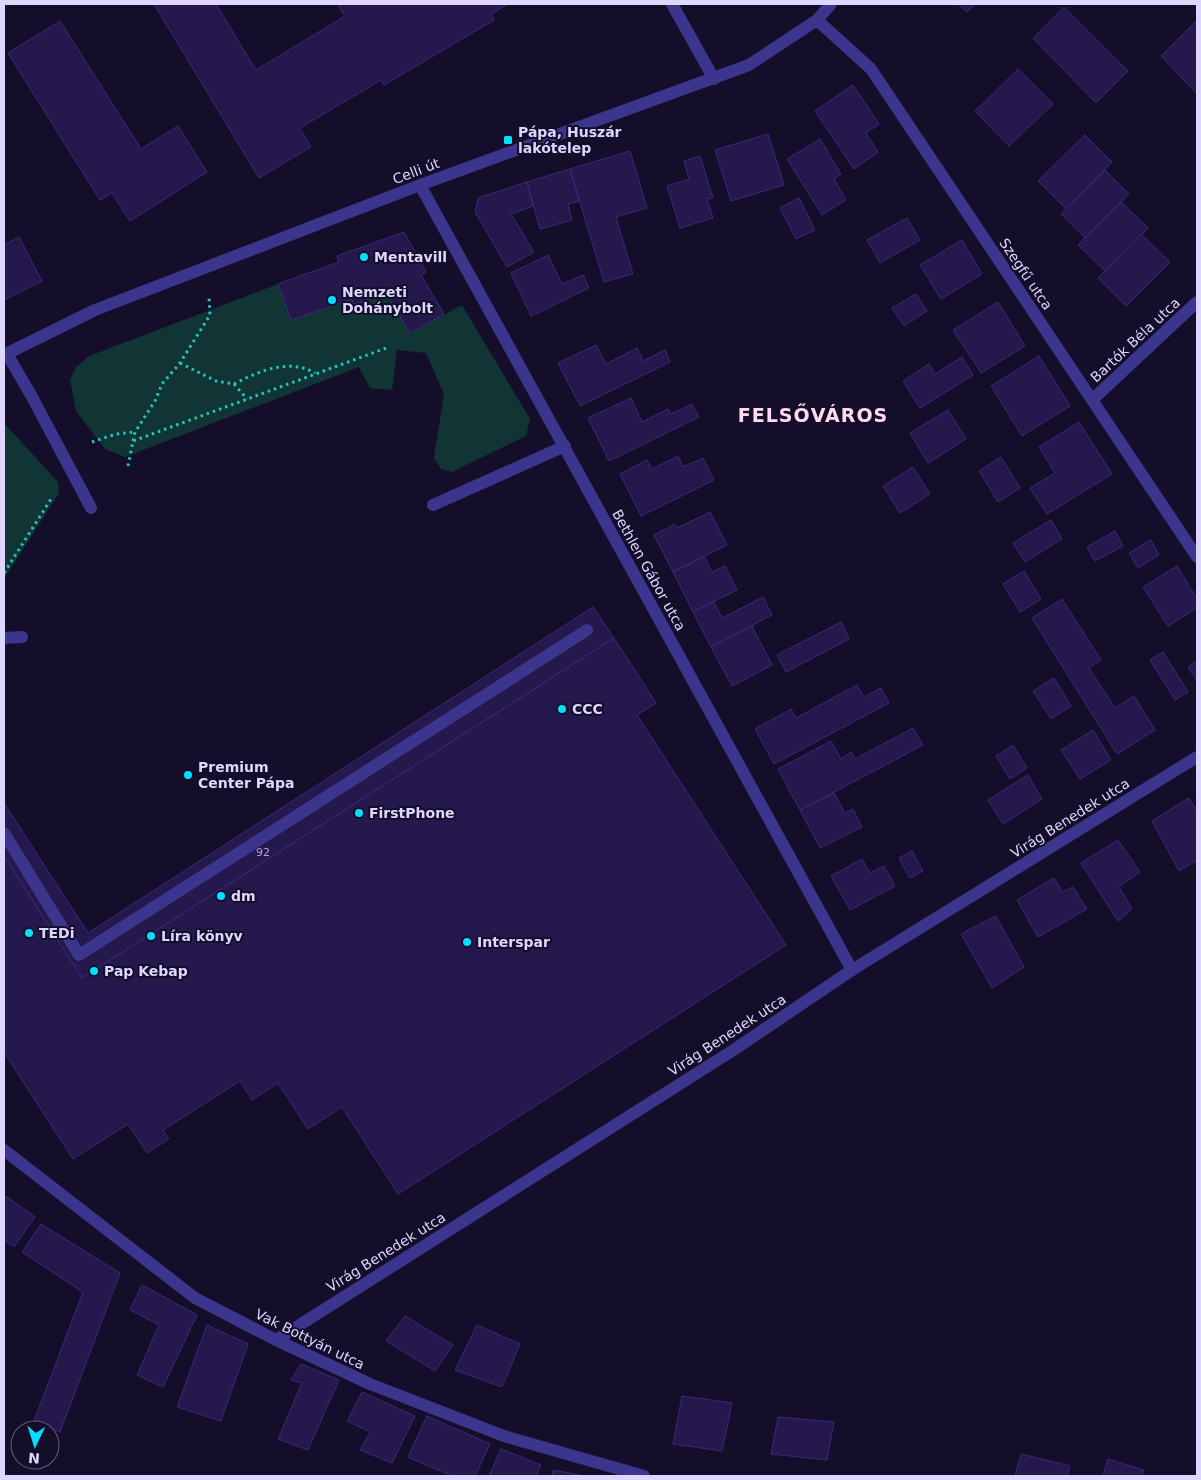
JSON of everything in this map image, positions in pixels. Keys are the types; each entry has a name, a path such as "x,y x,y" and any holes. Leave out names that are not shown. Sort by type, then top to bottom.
{"street":[{"path":"672,4 714,78"},
{"name":"Celli út","path":"5,355 95,310 420,185 749,65 817,20 830,4"},
{"name":"Szegfű utca","path":"817,20 871,69 1197,557"},
{"name":"Bethlen Gábor utca","path":"420,185 852,970"},
{"name":"Bartók Béla utca","path":"1092,400 1197,302"},
{"path":"5,355 31,394 91,508"},
{"path":"434,505 564,446"},
{"path":"4,833 79,955 587,630"},
{"path":"4,638 22,637"},
{"name":"Virág Benedek utca","path":"276,1340 732,1051 852,970 1197,758"},
{"name":"Vak Bottyán utca","path":"4,1150 195,1298 276,1340 370,1384 504,1436 644,1476"}],"path":[{"path":"128,466 135,432 155,401 162,384 180,363 210,315 209,297"},
{"path":"133,441 389,347"},
{"path":"180,363 216,381 234,384 256,372 279,367 304,366 316,374"},
{"path":"234,384 247,399"},
{"path":"92,442 116,434 135,432"},
{"path":"4,573 51,500"}],"green space":[{"path":"278,284 292,320 352,299 354,304 386,293 410,333 462,305 530,419 526,436 452,472 441,469 434,458 444,394 426,353 397,350 392,390 370,388 359,367 125,457 105,449 76,411 70,380 76,367 89,356"},
{"path":"4,423 58,482 59,493 4,579"}],"building":[{"path":"154,4 216,4 256,70 345,16 339,6 343,4 508,4 491,14 494,20 384,85 381,80 300,128 311,147 259,178"},
{"path":"958,4 975,4 967,12"},
{"path":"1064,7 1128,71 1096,103 1033,38"},
{"path":"1197,20 1197,94 1161,56"},
{"path":"60,21 141,149 178,126 207,172 130,221 112,193 100,200 8,53"},
{"path":"1018,69 1053,104 1009,146 975,111"},
{"path":"853,85 879,124 866,133 878,152 854,169 815,111"},
{"path":"768,134 784,185 731,201 715,150"},
{"path":"1085,135 1112,162 1066,209 1038,181"},
{"path":"820,139 841,174 834,179 846,200 822,215 787,159"},
{"path":"630,151 647,208 616,217 633,274 604,282 570,169"},
{"path":"700,156 713,198 707,199 713,218 680,228 667,186 689,179 684,161"},
{"path":"570,169 579,201 568,204 572,220 540,229 527,182"},
{"path":"1105,170 1129,194 1085,238 1061,214"},
{"path":"527,182 533,206 511,214 534,252 507,267 475,212 478,198"},
{"path":"799,198 815,230 796,239 780,208"},
{"path":"1121,202 1148,228 1105,271 1078,245"},
{"path":"907,218 920,240 880,263 867,240"},
{"path":"404,232 426,272 421,275 444,314 410,333 386,293 354,304 352,299 291,320 278,284 339,262 337,256"},
{"path":"1141,234 1170,262 1126,306 1098,278"},
{"path":"19,237 42,281 4,300 4,245"},
{"path":"962,240 982,274 941,299 920,265"},
{"path":"548,255 562,284 583,275 589,288 531,316 511,273"},
{"path":"916,294 927,311 904,326 892,308"},
{"path":"998,302 1025,346 981,373 953,330"},
{"path":"596,345 606,364 637,348 643,361 665,350 670,362 580,406 558,363"},
{"path":"1039,356 1070,406 1022,436 991,386"},
{"path":"962,357 973,375 920,408 903,381 929,364 935,374"},
{"path":"631,398 642,422 668,409 671,414 692,404 699,417 609,461 588,418"},
{"path":"948,410 966,439 928,463 910,433"},
{"path":"1079,422 1112,474 1047,514 1030,488 1055,473 1039,447"},
{"path":"678,456 683,467 703,458 714,480 641,516 620,474 647,460 652,469"},
{"path":"1001,457 1020,488 998,502 979,471"},
{"path":"913,467 930,494 900,513 883,486"},
{"path":"710,512 727,545 673,572 654,535 675,524 677,528"},
{"path":"1051,520 1062,539 1025,562 1013,543"},
{"path":"1115,531 1123,546 1095,561 1087,547"},
{"path":"1151,540 1159,555 1138,568 1129,553"},
{"path":"704,557 712,572 725,566 737,590 693,612 673,572"},
{"path":"1177,566 1197,599 1197,608 1168,626 1143,587"},
{"path":"1024,571 1041,599 1020,612 1003,584"},
{"path":"763,597 772,615 711,647 693,612 714,602 722,618"},
{"path":"1062,599 1101,660 1089,668 1115,708 1134,696 1155,730 1117,754 1032,618"},
{"path":"593,607 614,638 82,978 4,856 4,803 88,933"},
{"path":"841,622 849,639 786,672 777,655"},
{"path":"752,626 772,665 732,686 711,647"},
{"path":"614,638 656,703 637,715 786,945 398,1194 342,1107 308,1129 278,1083 252,1100 240,1081 163,1130 169,1139 147,1153 128,1124 73,1159 4,1052 4,856 82,978"},
{"path":"1163,652 1188,692 1175,700 1150,660"},
{"path":"1197,661 1197,681 1188,667"},
{"path":"1054,678 1071,706 1051,719 1033,691"},
{"path":"857,685 864,697 881,688 889,703 774,764 755,729 791,709 796,718"},
{"path":"913,728 923,745 800,810 778,769 831,741 841,759 851,752 855,759"},
{"path":"1093,730 1111,760 1080,779 1061,750"},
{"path":"1013,745 1027,768 1010,779 996,756"},
{"path":"1028,775 1042,799 1003,824 988,800"},
{"path":"834,793 845,813 853,809 862,827 820,848 800,810"},
{"path":"1189,798 1197,811 1197,860 1179,871 1152,821"},
{"path":"1118,840 1140,872 1119,887 1132,909 1118,921 1081,863"},
{"path":"912,851 923,871 910,878 899,858"},
{"path":"862,859 870,873 884,866 895,886 850,910 831,876"},
{"path":"1054,878 1062,892 1073,887 1087,909 1038,937 1017,900"},
{"path":"996,916 1024,967 992,988 961,934"},
{"path":"4,1195 35,1217 14,1247 4,1240"},
{"path":"41,1224 120,1273 60,1432 60,1420 34,1420 83,1292 22,1252"},
{"path":"142,1285 197,1315 163,1387 137,1375 159,1325 130,1310"},
{"path":"405,1316 453,1345 435,1371 386,1341"},
{"path":"207,1325 248,1344 221,1421 177,1407"},
{"path":"477,1325 520,1344 502,1387 455,1370"},
{"path":"301,1364 339,1380 308,1450 278,1439 302,1383 291,1380"},
{"path":"362,1392 415,1416 392,1463 360,1450 370,1432 347,1421"},
{"path":"682,1396 732,1403 722,1451 673,1444"},
{"path":"427,1416 490,1444 475,1476 452,1476 408,1457"},
{"path":"778,1417 834,1422 827,1460 771,1454"},
{"path":"501,1449 541,1465 536,1476 489,1476"},
{"path":"1021,1454 1070,1466 1067,1476 1015,1476"},
{"path":"1108,1459 1144,1470 1142,1476 1103,1476"},
{"path":"553,1470 584,1476 552,1476"}],"place":[{"name":"Pápa, Huszár lakótelep","path":"508,140"},
{"name":"Mentavill","path":"364,257"},
{"name":"Nemzeti Dohánybolt","path":"332,300"},
{"name":"CCC","path":"562,709"},
{"name":"Premium Center Pápa","path":"188,775"},
{"name":"FirstPhone","path":"359,813"},
{"name":"dm","path":"221,896"},
{"name":"TEDi","path":"29,933"},
{"name":"Líra könyv","path":"151,936"},
{"name":"Interspar","path":"467,942"},
{"name":"Pap Kebap","path":"94,971"}],"district":[{"name":"FELSŐVÁROS","path":"813,415"}]}
